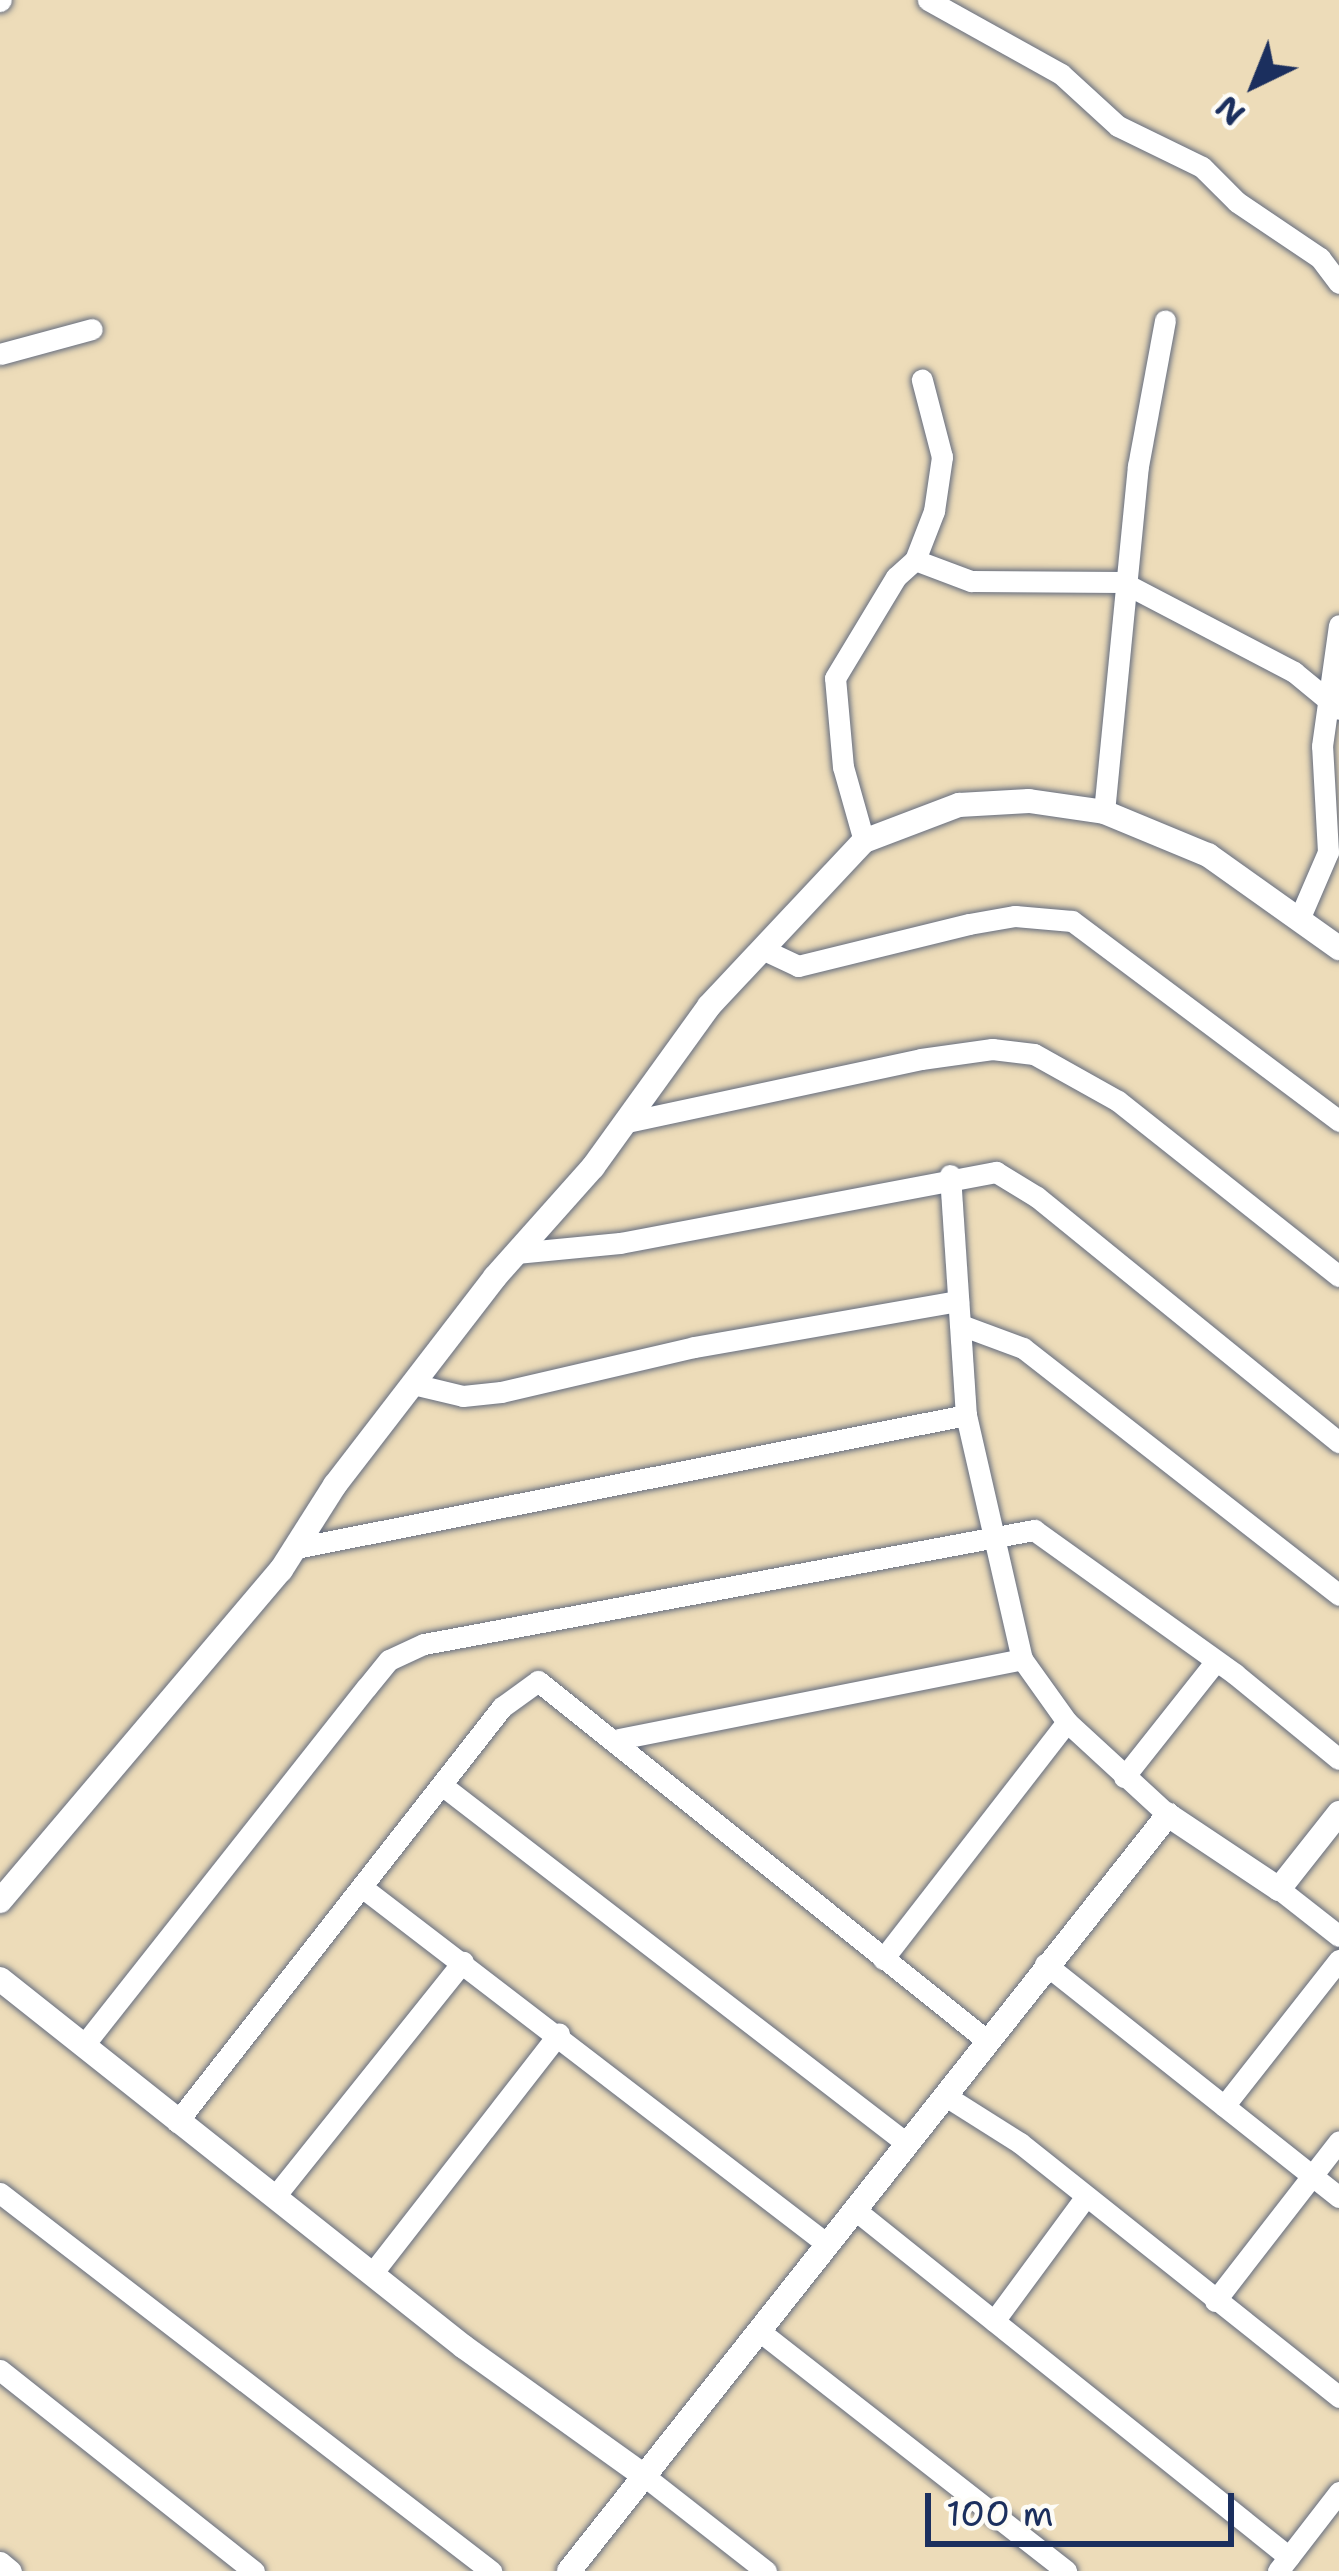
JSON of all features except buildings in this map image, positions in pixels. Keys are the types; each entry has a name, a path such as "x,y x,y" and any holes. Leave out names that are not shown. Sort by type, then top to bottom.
{"street":[{"path":"928,0 1061,74 1118,125 1202,167 1237,202 1320,258 1339,283"},
{"path":"1104,812 1131,589 1138,466 1165,320"},
{"path":"0,354 92,328"},
{"path":"864,841 843,767 835,677 896,577 915,560 942,457 922,380"},
{"path":"915,560 971,581 1111,578 1195,615 1335,703"},
{"path":"1300,916 1334,855 1322,746 1335,703 1339,625"},
{"path":"0,1900 296,1548 413,1384 627,1122 709,1006 864,841 959,805 1029,802 1104,812 1208,855 1339,948"},
{"path":"762,950 798,966 969,924 1072,921 1339,1121"},
{"path":"627,1122 921,1059 992,1049 1034,1054 1118,1101 1339,1276"},
{"path":"516,1253 620,1243 950,1175 995,1172 1016,1182 1339,1442"},
{"path":"950,1175 966,1415 990,1537 1022,1659 1067,1721 1124,1777 1168,1815 1279,1889 1339,1936"},
{"path":"413,1384 463,1396 501,1392 694,1347 958,1301"},
{"path":"961,1324 1023,1348 1339,1595"},
{"path":"296,1548 966,1415"},
{"path":"83,2046 366,1688 406,1649 1024,1529 1046,1536 1339,1759"},
{"path":"620,1739 1022,1659"},
{"path":"1124,1777 1216,1661"},
{"path":"177,2122 502,1707 538,1681 620,1739 985,2039"},
{"path":"883,1959 1067,1721"},
{"path":"443,1786 906,2143"},
{"path":"1279,1889 1339,1813"},
{"path":"569,2571 985,2039 1168,1815"},
{"path":"363,1888 559,2033 827,2244"},
{"path":"1224,2106 1339,1960"},
{"path":"276,2195 463,1962"},
{"path":"1046,1964 1339,2197"},
{"path":"0,1979 177,2122 766,2571"},
{"path":"374,2271 559,2033"},
{"path":"944,2095 1086,2196 1339,2397"},
{"path":"1215,2301 1339,2141"},
{"path":"0,2193 491,2571"},
{"path":"994,2321 1086,2196"},
{"path":"854,2210 1283,2564 1339,2492"},
{"path":"758,2330 1066,2571"},
{"path":"0,2370 254,2571"},
{"path":"0,2562 11,2571"}]}
